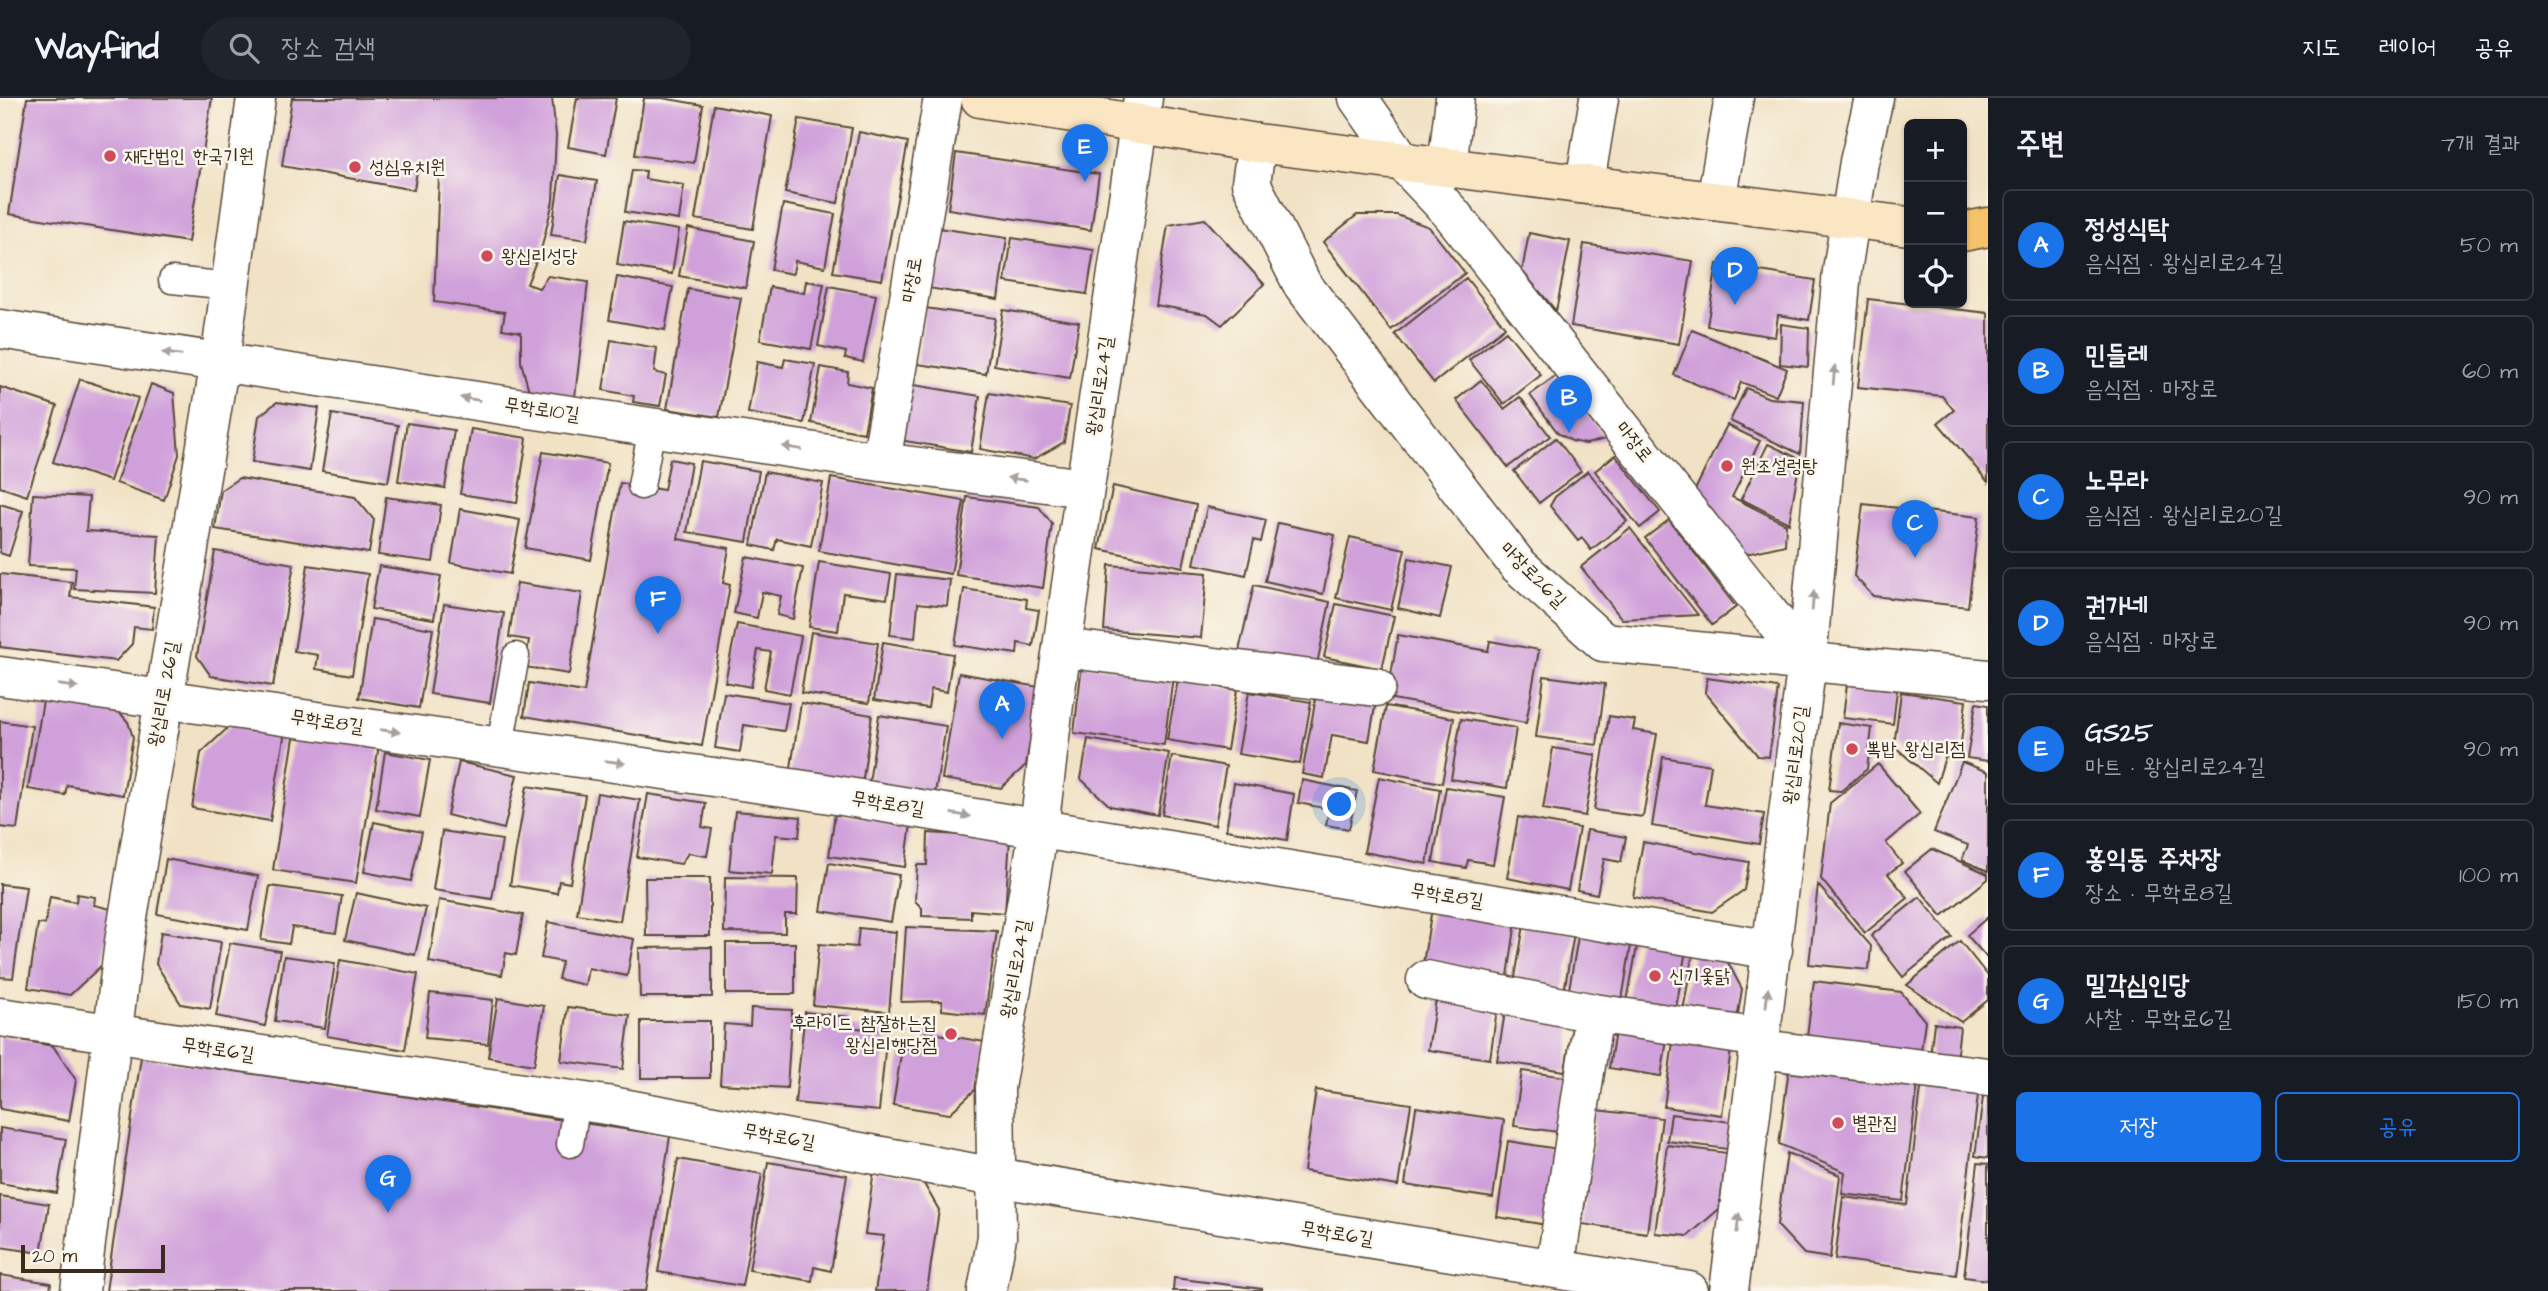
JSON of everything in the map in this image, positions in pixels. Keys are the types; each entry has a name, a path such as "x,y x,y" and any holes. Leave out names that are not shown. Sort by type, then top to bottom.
{"main road":[{"path":"980,98 1141,111 1257,143 1904,225"},
{"path":"1967,232 1988,227"},
{"path":"1967,234 1988,237"}],"street":[{"name":"왕십리로 26길","path":"80,1291 124,942 220,361 256,98"},
{"name":"마장로","path":"881,462 943,98"},
{"name":"마장로","path":"1358,98 1403,162 1451,213 1807,661"},
{"path":"1447,168 1455,98"},
{"path":"1585,183 1599,98"},
{"path":"1716,201 1734,98"},
{"name":"왕십리로20길","path":"1729,1291 1807,661 1842,271 1859,162 1874,98"},
{"name":"왕십리로24길","path":"987,1291 997,1237 995,1088 1040,828 1085,488 1141,111"},
{"name":"마장로26길","path":"1257,143 1251,183 1302,284 1517,564 1603,642 1988,678"},
{"name":"무학로10길","path":"0,329 881,462 1085,488"},
{"path":"1063,648 1376,687"},
{"name":"무학로8길","path":"0,676 693,773 1773,950"},
{"path":"1426,980 1761,1044 1988,1077"},
{"path":"1555,1269 1594,1013"},
{"name":"무학로6길","path":"0,1017 577,1101 995,1177 1689,1291"}],"lane":[{"path":"172,280 230,286"},
{"path":"641,486 652,427"},
{"path":"500,746 516,656"},
{"path":"570,1144 577,1101"}],"building":[{"name":"재단법인 한국기원","path":"27,98 212,98 188,242 9,214"},
{"name":"왕십리성당","path":"292,98 552,98 556,135 553,201 542,246 527,284 539,288 548,276 588,282 575,397 529,391 521,362 521,332 502,329 505,312 434,302 439,176 417,171 414,190 282,166"},
{"path":"577,98 616,98 606,154 568,147"},
{"path":"644,98 662,98 703,105 694,163 635,155"},
{"path":"714,105 772,116 753,229 695,219"},
{"path":"799,119 852,128 838,203 785,193"},
{"path":"859,132 908,142 882,280 833,272"},
{"path":"956,153 1099,174 1091,230 948,209"},
{"path":"632,170 646,171 645,179 684,185 679,220 625,212"},
{"path":"560,175 597,181 587,240 551,235"},
{"path":"783,204 835,214 825,267 795,261 793,274 771,270"},
{"path":"1357,215 1397,215 1429,227 1465,273 1391,330 1323,242"},
{"path":"1205,219 1264,284 1222,325 1207,314 1155,305 1168,225"},
{"path":"624,221 679,230 672,274 617,265"},
{"path":"688,228 754,241 746,288 679,276"},
{"path":"938,228 1007,238 998,299 928,288"},
{"path":"1529,233 1570,241 1556,311 1522,271"},
{"path":"1012,238 1094,250 1087,294 1005,282"},
{"path":"1584,244 1693,261 1679,344 1571,326"},
{"path":"1717,264 1815,280 1809,320 1778,315 1775,337 1707,326"},
{"path":"617,277 673,287 665,330 609,320"},
{"path":"1466,278 1505,327 1434,383 1395,334"},
{"path":"806,281 824,284 811,349 760,340 770,287 804,293"},
{"path":"829,286 876,295 863,362 845,358 846,352 818,346"},
{"path":"688,289 741,298 719,417 667,409"},
{"path":"1868,299 1904,303 1904,308 1945,308 1988,313 1988,482 1938,423 1954,410 1942,396 1858,387"},
{"path":"925,308 995,318 986,374 917,364"},
{"path":"1003,310 1079,322 1070,378 994,365"},
{"path":"1781,324 1809,328 1808,367 1780,364"},
{"path":"1692,330 1787,369 1776,396 1741,382 1734,400 1674,375"},
{"path":"1506,331 1541,375 1504,404 1469,360"},
{"path":"611,340 657,348 654,372 666,375 660,406 633,402 634,396 603,390"},
{"path":"785,359 815,364 804,423 748,413 757,362 783,367"},
{"path":"821,367 848,372 847,383 872,388 864,433 811,423"},
{"path":"1557,375 1606,439 1586,444 1572,441 1558,433 1530,395"},
{"path":"80,379 138,398 110,481 53,462"},
{"path":"1481,380 1504,409 1520,397 1550,436 1508,467 1456,400"},
{"path":"151,384 174,393 179,455 164,500 116,483"},
{"path":"908,384 980,396 971,452 899,440"},
{"path":"0,387 57,406 27,496 0,487"},
{"path":"1746,388 1769,398 1804,401 1800,454 1730,421"},
{"path":"989,393 1070,406 1064,442 1034,459 980,449"},
{"path":"277,402 319,408 310,471 252,462 259,416"},
{"path":"332,414 398,425 388,482 322,471"},
{"path":"407,423 454,430 445,488 398,481"},
{"path":"1727,425 1760,441 1732,497 1786,524 1785,545 1742,555 1695,490"},
{"path":"471,429 527,438 517,503 460,494"},
{"path":"1556,438 1581,471 1539,503 1514,471"},
{"path":"1768,444 1800,459 1789,523 1741,499"},
{"path":"543,452 608,463 591,560 525,548"},
{"path":"1615,455 1660,512 1640,528 1595,471"},
{"path":"670,459 691,463 678,539 729,548 723,583 730,585 702,746 524,716 529,683 584,692 620,483 664,490"},
{"path":"700,461 759,471 747,542 687,532"},
{"path":"1588,471 1627,521 1591,550 1582,538 1578,541 1550,506 1555,497"},
{"path":"765,472 823,483 811,546 777,539 774,550 751,545"},
{"path":"239,478 355,497 374,520 369,553 215,529 221,490"},
{"path":"831,478 964,501 951,574 819,551"},
{"path":"1113,486 1196,505 1183,567 1099,549"},
{"path":"33,494 89,497 86,531 159,535 155,593 74,589 76,568 28,566"},
{"path":"386,497 441,505 433,562 378,555"},
{"path":"967,497 1039,507 1052,524 1043,588 956,575"},
{"path":"0,504 23,511 9,556 0,553"},
{"path":"1863,504 1979,517 1968,607 1873,596 1854,576"},
{"path":"1207,507 1266,520 1261,542 1254,540 1246,575 1194,564"},
{"path":"460,509 520,520 510,574 451,563"},
{"path":"1669,520 1736,607 1712,625 1645,538"},
{"path":"1278,523 1335,535 1323,594 1265,581"},
{"path":"1630,528 1698,615 1622,619 1581,567"},
{"path":"1350,537 1405,549 1391,610 1336,598"},
{"path":"215,551 294,564 273,686 211,676 197,656"},
{"path":"746,557 803,568 793,619 777,615 781,596 762,592 757,618 734,613"},
{"path":"1409,558 1452,567 1440,618 1398,608"},
{"path":"819,562 891,574 887,599 843,593 838,631 809,627"},
{"path":"308,565 368,574 352,675 316,669 318,655 294,651"},
{"path":"1109,565 1207,573 1201,638 1104,630"},
{"path":"379,566 441,576 434,619 371,609"},
{"path":"0,574 72,582 70,597 154,607 152,629 134,627 132,644 116,661 0,647"},
{"path":"897,574 950,580 947,606 918,603 915,638 890,635"},
{"path":"517,583 582,593 569,674 525,667 529,640 509,637"},
{"path":"1254,585 1330,602 1316,669 1239,651"},
{"path":"964,589 1027,599 1026,608 1039,610 1033,646 1018,643 1017,654 955,645"},
{"path":"444,604 504,613 490,703 430,694"},
{"path":"1336,604 1394,616 1382,669 1324,657"},
{"path":"372,619 433,629 419,708 359,698"},
{"path":"737,624 801,636 790,694 764,689 771,652 758,650 751,687 725,682"},
{"path":"811,632 878,643 869,703 801,693"},
{"path":"1398,635 1488,651 1490,641 1539,650 1526,723 1387,698"},
{"path":"883,642 953,654 947,692 931,689 928,708 874,700"},
{"path":"1082,665 1173,676 1164,745 1074,733"},
{"path":"959,673 1039,687 1026,765 1001,788 942,779"},
{"path":"1544,676 1605,684 1597,745 1536,737"},
{"path":"1707,678 1778,688 1769,757 1758,756 1705,692"},
{"path":"1178,679 1237,690 1227,750 1167,740"},
{"path":"1847,684 1897,690 1893,724 1843,718"},
{"path":"1318,686 1377,696 1369,741 1332,735 1324,778 1302,774"},
{"path":"1249,692 1311,702 1300,764 1238,754"},
{"path":"1901,692 1966,701 1959,759 1945,757 1937,783 1894,746"},
{"path":"724,693 789,703 784,731 744,725 740,752 715,748"},
{"path":"44,695 111,707 128,722 133,737 123,795 67,785 65,795 28,789"},
{"path":"801,703 872,715 862,785 790,774"},
{"path":"1976,703 1988,705 1988,761 1967,758"},
{"path":"1386,706 1454,718 1442,783 1374,770"},
{"path":"879,715 946,726 935,794 869,783"},
{"path":"1609,716 1635,720 1633,730 1657,734 1643,817 1594,810"},
{"path":"1461,719 1516,728 1507,788 1451,779"},
{"path":"0,721 32,726 17,829 0,827"},
{"path":"234,722 285,731 270,821 192,808 201,753"},
{"name":"뽁밥 왕십리점","path":"1838,723 1872,728 1867,769 1841,791 1829,790"},
{"path":"295,731 379,745 356,883 273,870"},
{"path":"1088,739 1169,753 1158,815 1110,806 1081,779"},
{"path":"1553,748 1596,755 1585,816 1543,809"},
{"path":"385,752 430,760 420,817 376,809"},
{"path":"1172,756 1226,766 1215,825 1162,815"},
{"path":"1663,757 1711,765 1705,805 1764,814 1759,844 1652,826"},
{"path":"459,762 517,775 504,829 447,815"},
{"path":"1962,762 1988,772 1988,871 1962,860 1968,845 1934,832"},
{"path":"1878,764 1920,814 1886,843 1902,863 1888,874 1908,898 1865,933 1821,879 1830,803"},
{"path":"1379,777 1440,789 1427,864 1364,852"},
{"path":"1302,780 1357,791 1349,829 1326,825 1329,809 1298,803"},
{"path":"1234,783 1294,794 1287,840 1226,830"},
{"path":"527,786 585,795 570,883 559,881 557,893 510,885"},
{"path":"1446,787 1505,797 1493,864 1468,860 1466,868 1433,862"},
{"path":"597,793 640,800 620,921 577,914"},
{"path":"648,794 706,803 702,827 712,829 707,856 688,853 681,864 637,857"},
{"path":"735,811 801,817 799,837 776,835 772,874 729,870"},
{"path":"835,813 911,824 905,867 829,856"},
{"path":"1518,817 1579,828 1568,890 1507,878"},
{"path":"374,822 422,832 411,881 364,872"},
{"path":"1587,830 1626,837 1621,862 1604,859 1597,894 1577,890"},
{"path":"442,831 502,840 492,899 433,890"},
{"path":"928,833 1010,838 1005,913 971,910 971,918 922,916 922,908 915,901 917,865 927,865"},
{"path":"1643,842 1749,862 1744,890 1712,912 1633,897"},
{"path":"1932,849 1988,874 1988,879 1942,916 1905,871"},
{"path":"166,859 258,876 248,930 157,914"},
{"path":"829,863 899,875 891,922 821,911"},
{"path":"725,877 798,878 797,914 785,914 785,933 724,932"},
{"path":"645,878 710,878 710,936 646,936"},
{"path":"0,884 26,887 13,978 0,977"},
{"path":"1818,885 1871,946 1869,970 1809,964"},
{"path":"270,886 342,896 336,933 292,927 289,944 261,940"},
{"path":"356,893 426,908 415,955 345,940"},
{"path":"77,894 95,897 94,905 111,909 102,965 70,995 28,988 38,924 45,924 50,897 76,902"},
{"path":"1920,897 1952,937 1903,977 1871,936"},
{"path":"439,900 523,915 516,955 506,953 502,975 429,962"},
{"path":"1432,908 1516,921 1507,983 1422,970"},
{"path":"1988,917 1988,959 1967,935"},
{"path":"548,922 634,939 627,976 588,968 585,985 558,979 562,962 541,958"},
{"path":"1524,925 1574,933 1564,992 1514,983"},
{"path":"906,927 997,931 985,1015 942,1010 942,1001 901,1002"},
{"path":"859,928 896,932 889,1012 813,1005 819,944 857,947"},
{"path":"1579,931 1632,939 1621,1006 1569,989"},
{"path":"161,932 221,942 210,1009 181,1004 156,964"},
{"path":"1638,941 1686,950 1676,1008 1626,1007"},
{"path":"1960,941 1988,976 1988,1000 1961,1022 1907,985"},
{"path":"230,943 280,951 265,1026 216,1016"},
{"path":"726,943 795,943 795,994 726,994"},
{"path":"712,947 712,997 640,997 639,948"},
{"path":"1693,954 1726,959 1742,989 1737,1020 1683,1011"},
{"path":"284,956 335,963 325,1028 275,1021"},
{"path":"340,960 418,974 405,1050 327,1036"},
{"path":"1814,981 1901,992 1925,1021 1920,1058 1806,1044"},
{"path":"430,993 493,1000 488,1044 425,1038"},
{"path":"1437,993 1498,1002 1490,1059 1428,1050"},
{"path":"498,998 544,1006 534,1065 488,1057"},
{"path":"568,1007 630,1015 623,1069 561,1061"},
{"path":"751,1008 792,1010 787,1088 720,1084 724,1024 750,1026"},
{"path":"805,1012 848,1017 847,1027 887,1031 879,1111 795,1103"},
{"path":"1505,1012 1573,1022 1565,1071 1497,1061"},
{"path":"641,1021 710,1021 710,1078 641,1078"},
{"path":"1934,1023 1960,1027 1955,1069 1929,1065"},
{"path":"1616,1025 1668,1034 1661,1076 1609,1068"},
{"path":"926,1032 985,1042 978,1087 949,1114 893,1105 902,1048 923,1052"},
{"path":"1674,1035 1732,1042 1722,1115 1664,1107"},
{"path":"0,1036 53,1046 76,1080 69,1121 0,1109"},
{"path":"141,1057 670,1136 646,1291 106,1291"},
{"path":"1790,1060 1919,1076 1903,1201 1842,1194 1845,1172 1779,1144"},
{"path":"1522,1071 1567,1077 1558,1132 1514,1126"},
{"path":"1922,1080 1979,1087 1956,1275 1835,1259 1843,1197 1907,1205"},
{"path":"1985,1083 1988,1083 1988,1158 1975,1156"},
{"path":"1316,1090 1411,1104 1398,1186 1304,1171"},
{"path":"1416,1107 1504,1120 1493,1198 1405,1185"},
{"path":"1597,1110 1662,1118 1647,1233 1582,1224"},
{"path":"1671,1114 1731,1122 1727,1149 1667,1141"},
{"path":"0,1128 66,1139 57,1193 0,1183"},
{"path":"1508,1141 1558,1149 1547,1225 1497,1217"},
{"path":"1667,1145 1727,1153 1719,1209 1688,1236 1655,1233"},
{"path":"1787,1153 1840,1175 1830,1258 1804,1254 1777,1225"},
{"path":"678,1159 762,1174 742,1286 658,1272"},
{"path":"768,1162 847,1175 831,1271 814,1267 812,1281 749,1270"},
{"path":"1978,1163 1988,1164 1988,1280 1964,1277"},
{"path":"874,1170 920,1177 939,1210 927,1291 875,1291 884,1236 865,1234"},
{"path":"0,1196 49,1204 41,1253 0,1247"},
{"path":"0,1275 51,1283 50,1291 0,1291"},
{"path":"1174,1278 1262,1289 1262,1291 1173,1291"}],"place":[{"name":"재단법인 한국기원","path":"110,156"},
{"name":"성심유치원","path":"355,167"},
{"name":"GS25","path":"1085,182"},
{"name":"왕십리성당","path":"487,256"},
{"name":"권가네","path":"1735,305"},
{"name":"민들레","path":"1569,433"},
{"name":"원조설렁탕","path":"1727,466"},
{"name":"노무라","path":"1915,558"},
{"name":"홍익동 주차장","path":"658,634"},
{"name":"정성식탁","path":"1002,739"},
{"name":"뽁밥 왕십리점","path":"1852,749"},
{"name":"신기옻닭","path":"1655,976"},
{"name":"후라이드 참잘하는집 왕십리행당점","path":"951,1034"},
{"name":"별관집","path":"1838,1123"},
{"name":"밀각심인당","path":"388,1213"}]}
